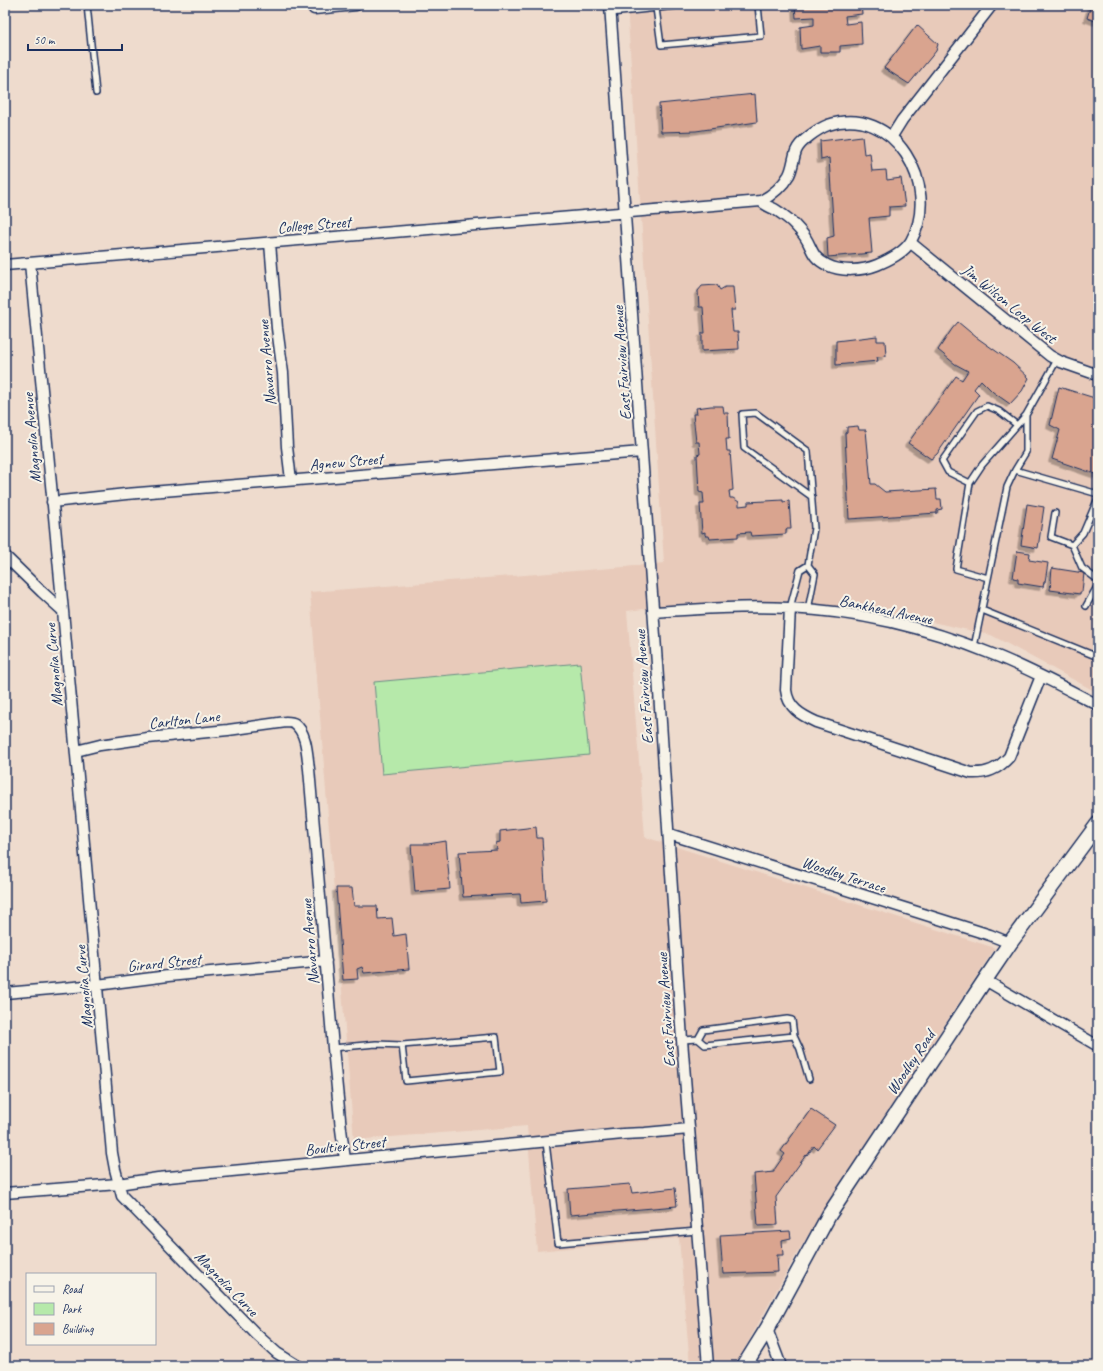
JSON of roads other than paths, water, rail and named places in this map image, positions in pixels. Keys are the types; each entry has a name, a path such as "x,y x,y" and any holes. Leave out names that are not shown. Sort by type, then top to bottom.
{"main road":[{"name":"Woodley Road","path":"744,1366 767,1329 829,1215 1010,943 1098,824"}],"street":[{"path":"314,9 356,5"},
{"path":"892,136 907,114 992,5"},
{"name":"East Fairview Avenue","path":"610,9 669,834 682,1040 708,1366"},
{"path":"840,122 853,122 866,124 892,136 910,160 916,173 920,186 921,200 917,228 911,242 900,253 888,261 872,267 855,270 836,268 826,265 811,251 805,238 798,229 777,211 763,204 761,201 773,194 783,184 792,168 796,150 816,131 840,122"},
{"name":"College Street","path":"5,265 625,214 761,201"},
{"name":"Jim Wilson Loop West","path":"911,242 1039,347 1057,360 1098,375"},
{"name":"Navarro Avenue","path":"270,243 277,328 283,373 287,447 291,480"},
{"name":"Magnolia Avenue","path":"30,263 63,611"},
{"name":"Agnew Street","path":"52,502 291,480 642,452"},
{"name":"Magnolia Curve","path":"5,556 63,611 112,1152 118,1184 122,1196 256,1334 277,1353 298,1366"},
{"name":"Bankhead Avenue","path":"653,612 735,607 790,608 836,613 891,622 933,633 992,654 1041,676 1098,705"},
{"path":"790,608 786,690 791,706 804,717 816,722 971,773 982,773 1002,766 1009,757 1041,676"},
{"name":"Carlton Lane","path":"76,750 148,738 228,730 286,722 296,724"},
{"name":"Navarro Avenue","path":"296,724 303,734 309,769 333,1048 345,1160"},
{"name":"Woodley Terrace","path":"669,834 990,935 1010,943"},
{"name":"Girard Street","path":"5,992 98,985 168,976 326,961"},
{"path":"985,980 1098,1046"},
{"name":"Boultier Street","path":"5,1193 118,1184 158,1178 422,1152 689,1129"},
{"path":"767,1329 781,1366"}],"lane":[{"path":"610,9 656,8 686,5"},
{"path":"656,8 661,45 761,36 758,5"},
{"path":"88,7 96,93"},
{"path":"988,578 956,569 970,483 982,465 1026,415 1057,360"},
{"path":"970,483 948,472 942,461 977,411 986,406 999,411 1017,425"},
{"path":"808,610 815,574 808,565 814,528 812,497 808,451 756,412 742,414 744,448 812,497"},
{"path":"974,647 1007,487 1026,452 1026,415"},
{"path":"1016,470 1098,494"},
{"path":"1072,545 1083,533 1098,498"},
{"path":"1055,513 1051,537 1072,545 1082,568 1098,580"},
{"path":"790,608 800,570 808,565"},
{"path":"1086,606 1098,585"},
{"path":"982,610 1098,657"},
{"path":"698,1039 703,1030 787,1018 792,1020 794,1036 800,1049 809,1079"},
{"path":"682,1040 698,1039 705,1045 794,1036"},
{"path":"333,1048 376,1044 402,1045 496,1037 500,1072 406,1081 402,1045"},
{"path":"546,1142 558,1243 697,1231"}]}
